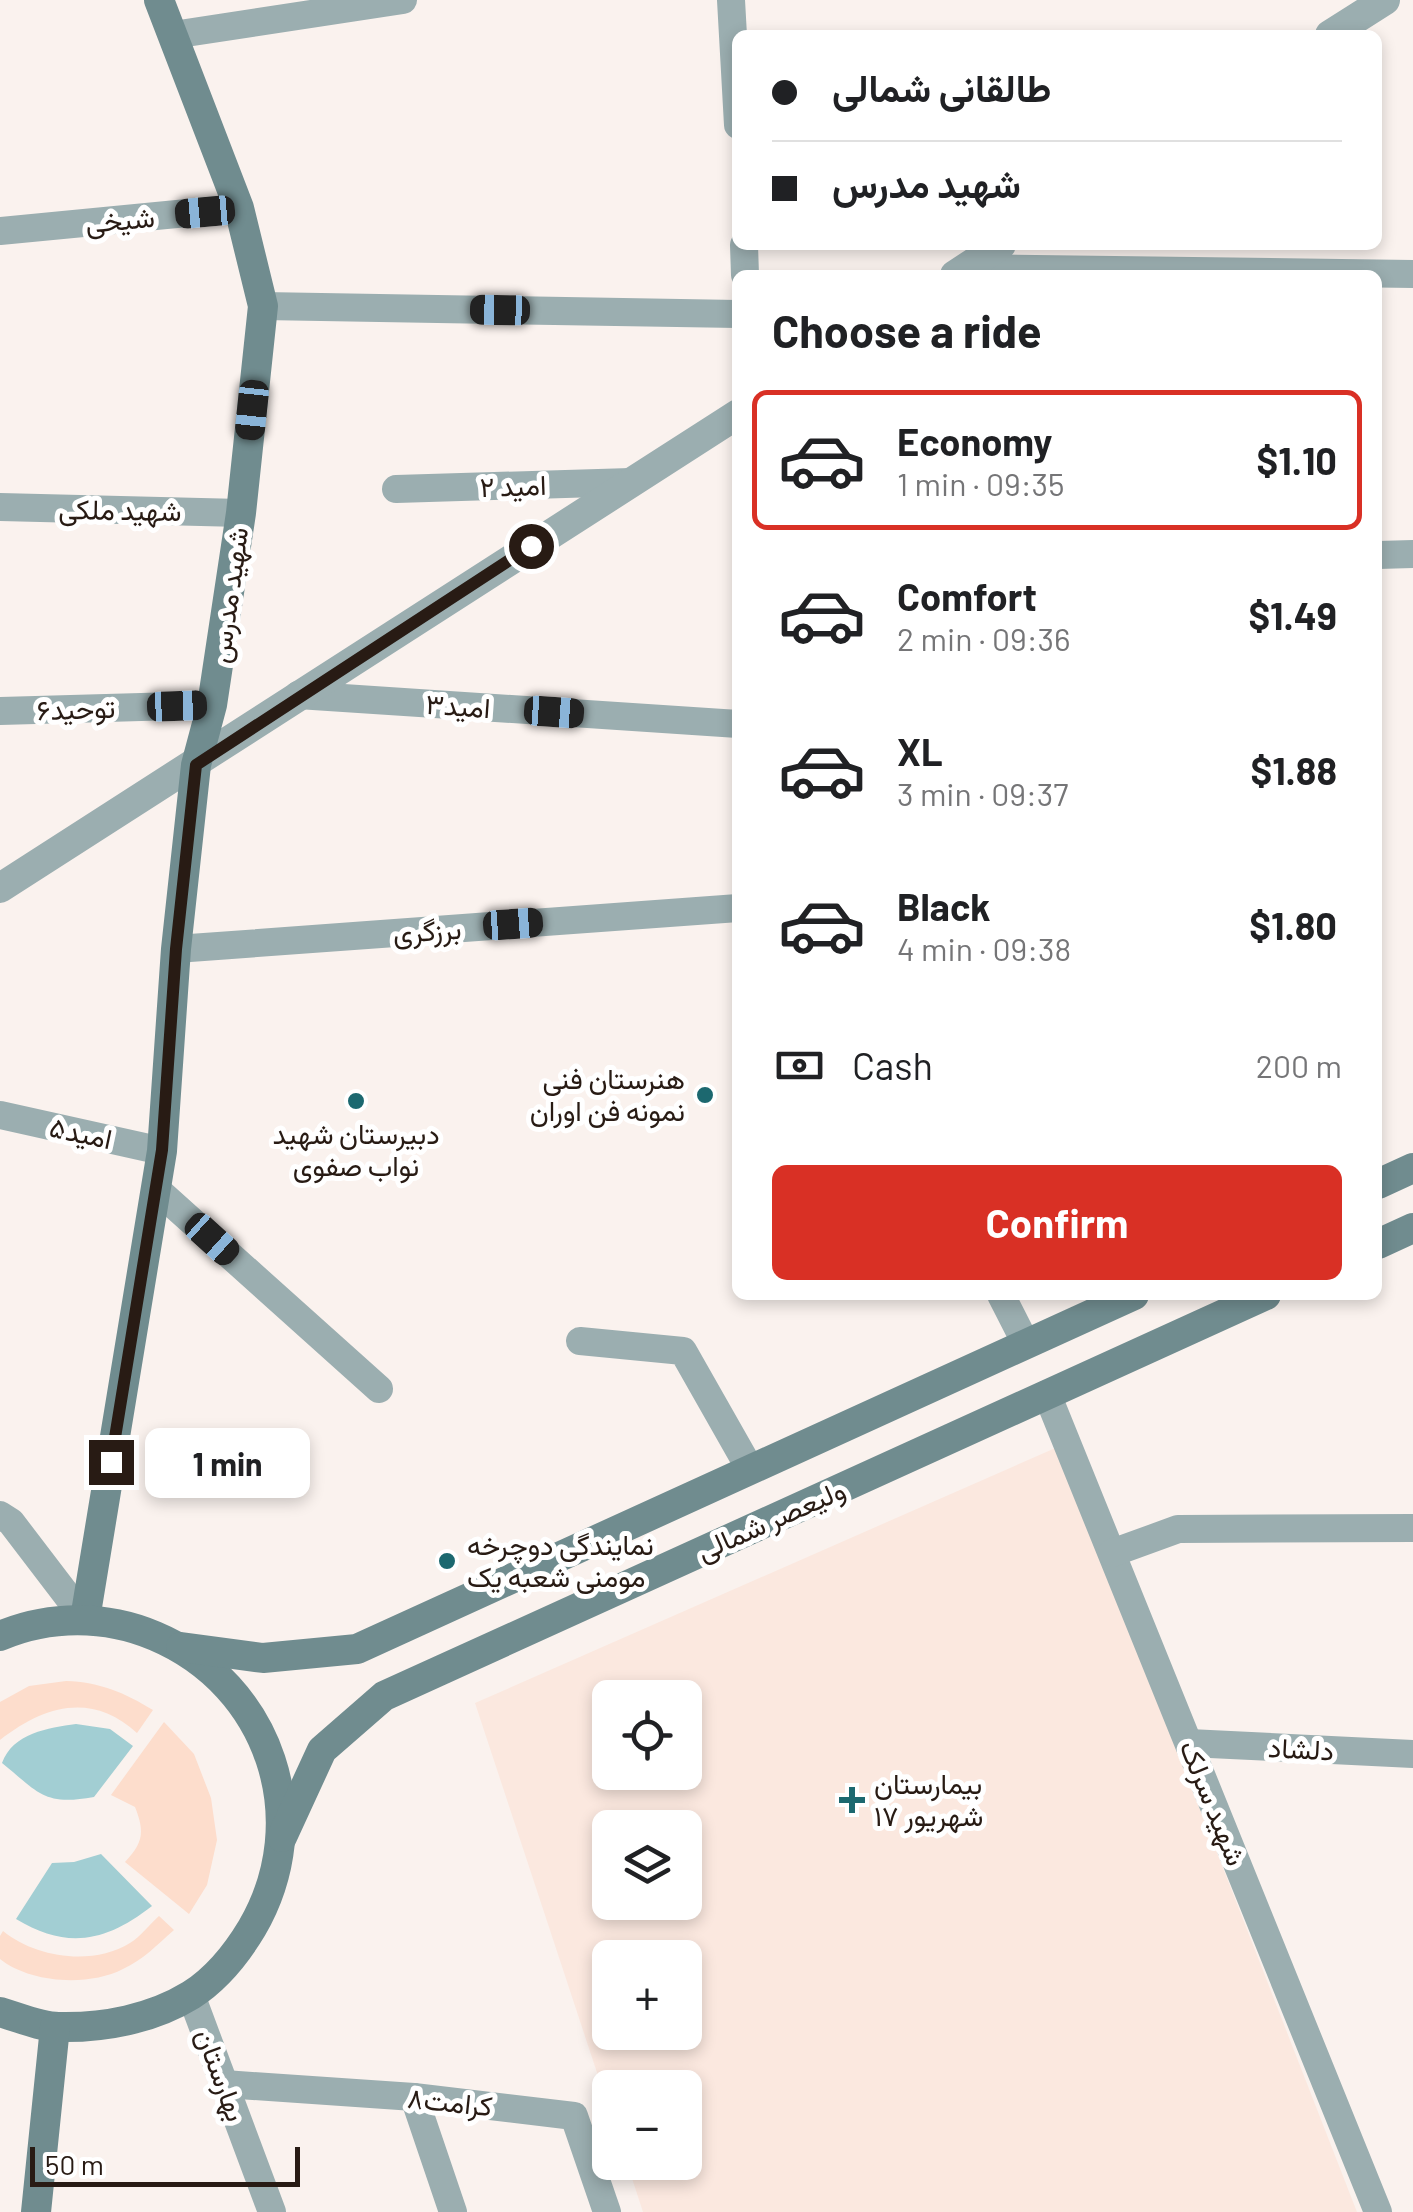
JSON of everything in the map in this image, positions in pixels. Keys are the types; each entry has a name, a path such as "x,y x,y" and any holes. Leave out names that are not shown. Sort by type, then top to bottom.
{"main road":[{"name":"شهید مدرس","path":"86,1619 162,1150 176,949 196,765 212,705 241,514 263,306 239,208 159,0"},
{"path":"1382,1182 1413,1168"},
{"path":"1382,1242 1413,1228"},
{"name":"ولیعصر شمالی","path":"181,1647 263,1658 357,1649 1123,1300"},
{"name":"ولیعصر شمالی","path":"282,1837 322,1750 384,1696 1255,1300"},
{"path":"0,1636 24,1626 86,1619 135,1628 181,1647 221,1678 252,1717 277,1775 282,1837 269,1899 237,1953 191,1995 126,2022 55,2027 0,2012"},
{"path":"36,2212 55,2027"}],"street":[{"path":"173,35 403,0"},
{"path":"731,0 733,30"},
{"path":"1338,30 1385,0"},
{"name":"شیخی","path":"0,231 239,208"},
{"path":"962,270 994,250"},
{"path":"1382,274 1413,274"},
{"path":"263,306 732,314"},
{"path":"0,888 732,418"},
{"name":"امید ۲","path":"396,489 630,482"},
{"name":"شهید ملکی","path":"0,508 241,514"},
{"path":"1382,555 1413,554"},
{"name":"امید۳","path":"298,695 732,724"},
{"name":"توحید۶","path":"0,711 212,705"},
{"name":"برزگری","path":"176,949 732,908"},
{"name":"امید۵","path":"0,1115 162,1150"},
{"path":"156,1188 379,1389"},
{"path":"1003,1300 1026,1344"},
{"path":"580,1341 683,1352 750,1470"},
{"name":"شهید سرلک","path":"1048,1394 1378,2212"},
{"path":"0,1514 11,1522 86,1619"},
{"path":"1112,1554 1178,1530 1413,1528"},
{"name":"دلشاد","path":"1189,1743 1413,1754"},
{"name":"بهارستان","path":"191,1995 272,2212"},
{"name":"کرامت۸","path":"224,2084 414,2097 574,2116 606,2212"},
{"path":"414,2097 453,2212"}],"shaded area":[{"name":"بیمارستان ۱۷ شهریور","path":"1076,1439 1177,1750 1357,2212 643,2212 633,2180 702,2180 702,2070 596,2070 475,1703"},
{"path":"66,1681 112,1690 153,1710 137,1733 103,1712 68,1708 34,1718 0,1740 0,1702 29,1686"},
{"path":"164,1722 194,1754 211,1798 217,1840 207,1885 189,1914 125,1862 139,1843 140,1823 135,1807 111,1795"},
{"path":"159,1916 174,1930 137,1961 109,1975 60,1980 27,1973 0,1959 3,1931 48,1953 99,1955 130,1943"}],"water":[{"path":"76,1724 110,1729 133,1746 94,1797 64,1800 43,1795 2,1763 23,1739 43,1730"},
{"path":"101,1854 152,1906 119,1928 86,1938 52,1935 16,1919 52,1863"}],"place":[{"name":"هنرستان فنی نمونه فن اوران","path":"705,1095"},
{"name":"دبیرستان شهید نواب صفوی","path":"356,1101"},
{"name":"نمایندگی دوچرخه مومنی شعبه یک","path":"447,1561"},
{"name":"بیمارستان ۱۷ شهریور","path":"852,1800"}],"route":[{"path":"111,1462 162,1150 176,949 196,765 531,546"}]}
